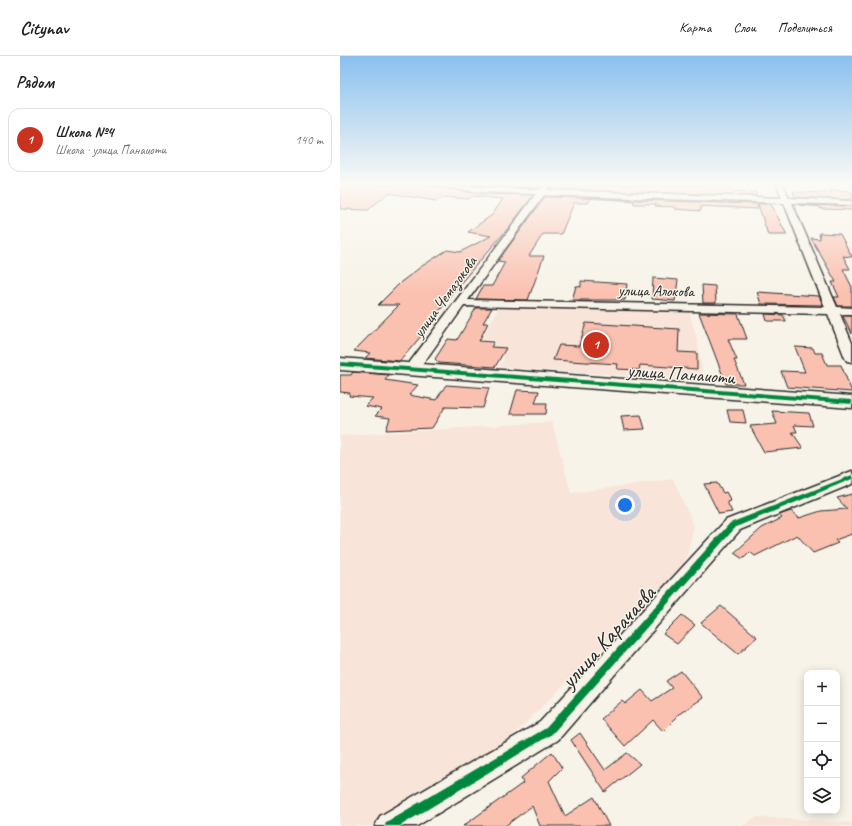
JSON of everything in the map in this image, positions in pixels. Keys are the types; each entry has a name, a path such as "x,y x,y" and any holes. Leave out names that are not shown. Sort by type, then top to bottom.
{"street":[{"name":"улица Чемазокова","path":"412,369 520,221"},
{"path":"795,221 852,358"},
{"name":"улица Алокова","path":"459,303 852,311"},
{"name":"улица Панаиоти","path":"340,364 852,402"},
{"name":"улица Карачаева","path":"390,826 549,731 733,525 852,476"}],"shaded area":[{"path":"573,306 689,310 697,340 702,368 702,381 499,367 504,358 502,356 490,355 496,340 482,339 499,307"},
{"path":"552,422 571,493 673,479 694,526 684,566 470,778 373,826 340,826 340,436"},
{"path":"756,817 852,823 852,826 743,826"}],"building":[{"path":"484,221 514,221 452,293 427,329 400,361 365,358 370,353 354,351 399,305 378,305 401,282 447,250 460,252 491,236 468,232"},
{"path":"527,221 566,221 561,234 543,234 529,256 544,256 528,300 476,299 483,286 492,286 505,262 498,261"},
{"path":"763,221 780,221 787,235 768,235"},
{"path":"819,233 840,234 852,257 843,256 850,269 843,269 852,287 852,306 838,306 834,297 839,297 832,282 836,282 811,238 820,239"},
{"path":"653,278 678,280 675,301 652,299"},
{"path":"581,281 627,284 625,300 572,300 576,286 581,287"},
{"path":"702,285 715,286 716,303 703,303"},
{"path":"757,292 819,296 823,305 761,304"},
{"path":"476,308 492,308 483,323 488,323 479,341 494,342 491,347 506,348 495,367 439,363 435,359 448,339 457,340"},
{"path":"699,313 738,314 747,339 728,339 737,360 734,360 744,384 726,384"},
{"path":"765,314 783,315 786,321 767,321"},
{"path":"843,316 852,316 852,334"},
{"path":"586,323 679,329 678,352 697,353 697,369 640,365 639,370 617,369 618,364 553,360 559,345 579,346"},
{"path":"795,347 813,348 815,353 822,353 827,365 841,365 852,392 787,387 781,371 805,372"},
{"path":"353,372 389,375 385,380 418,385 409,395 436,400 446,385 489,388 483,408 445,407 432,428 386,430 390,418 375,416 382,409 365,406 373,398 349,396 350,393 340,392 340,375 351,375"},
{"path":"517,390 539,391 535,403 547,403 546,414 510,414"},
{"path":"727,410 743,410 746,423 730,422"},
{"path":"772,411 809,413 813,426 794,425 797,432 792,432 803,448 764,452 750,426 777,424"},
{"path":"641,415 645,429 624,430 621,416"},
{"path":"717,483 723,493 726,492 731,501 727,502 732,512 719,514 704,484"},
{"path":"852,494 852,534 835,540 838,543 813,553 797,535 755,556 750,552 743,559 734,553 762,528 782,518 779,515 791,511 799,518 821,511 847,509 837,498"},
{"path":"721,606 757,637 738,654 701,623"},
{"path":"682,615 695,625 677,644 663,634"},
{"path":"681,671 703,698 676,716 677,717 663,731 653,720 625,746 601,719 622,701 625,704 642,690 652,701 672,688 666,681"},
{"path":"580,733 605,770 627,753 640,764 605,792 571,740"},
{"path":"552,752 562,768 549,781 565,816 594,797 609,826 540,826 532,806 505,826 463,826 523,783 521,778"}],"cycle path":[{"path":"340,364 852,402"},
{"path":"390,826 549,731 733,525 852,477"}],"place":[{"name":"Школа №4","path":"596,345"}]}
